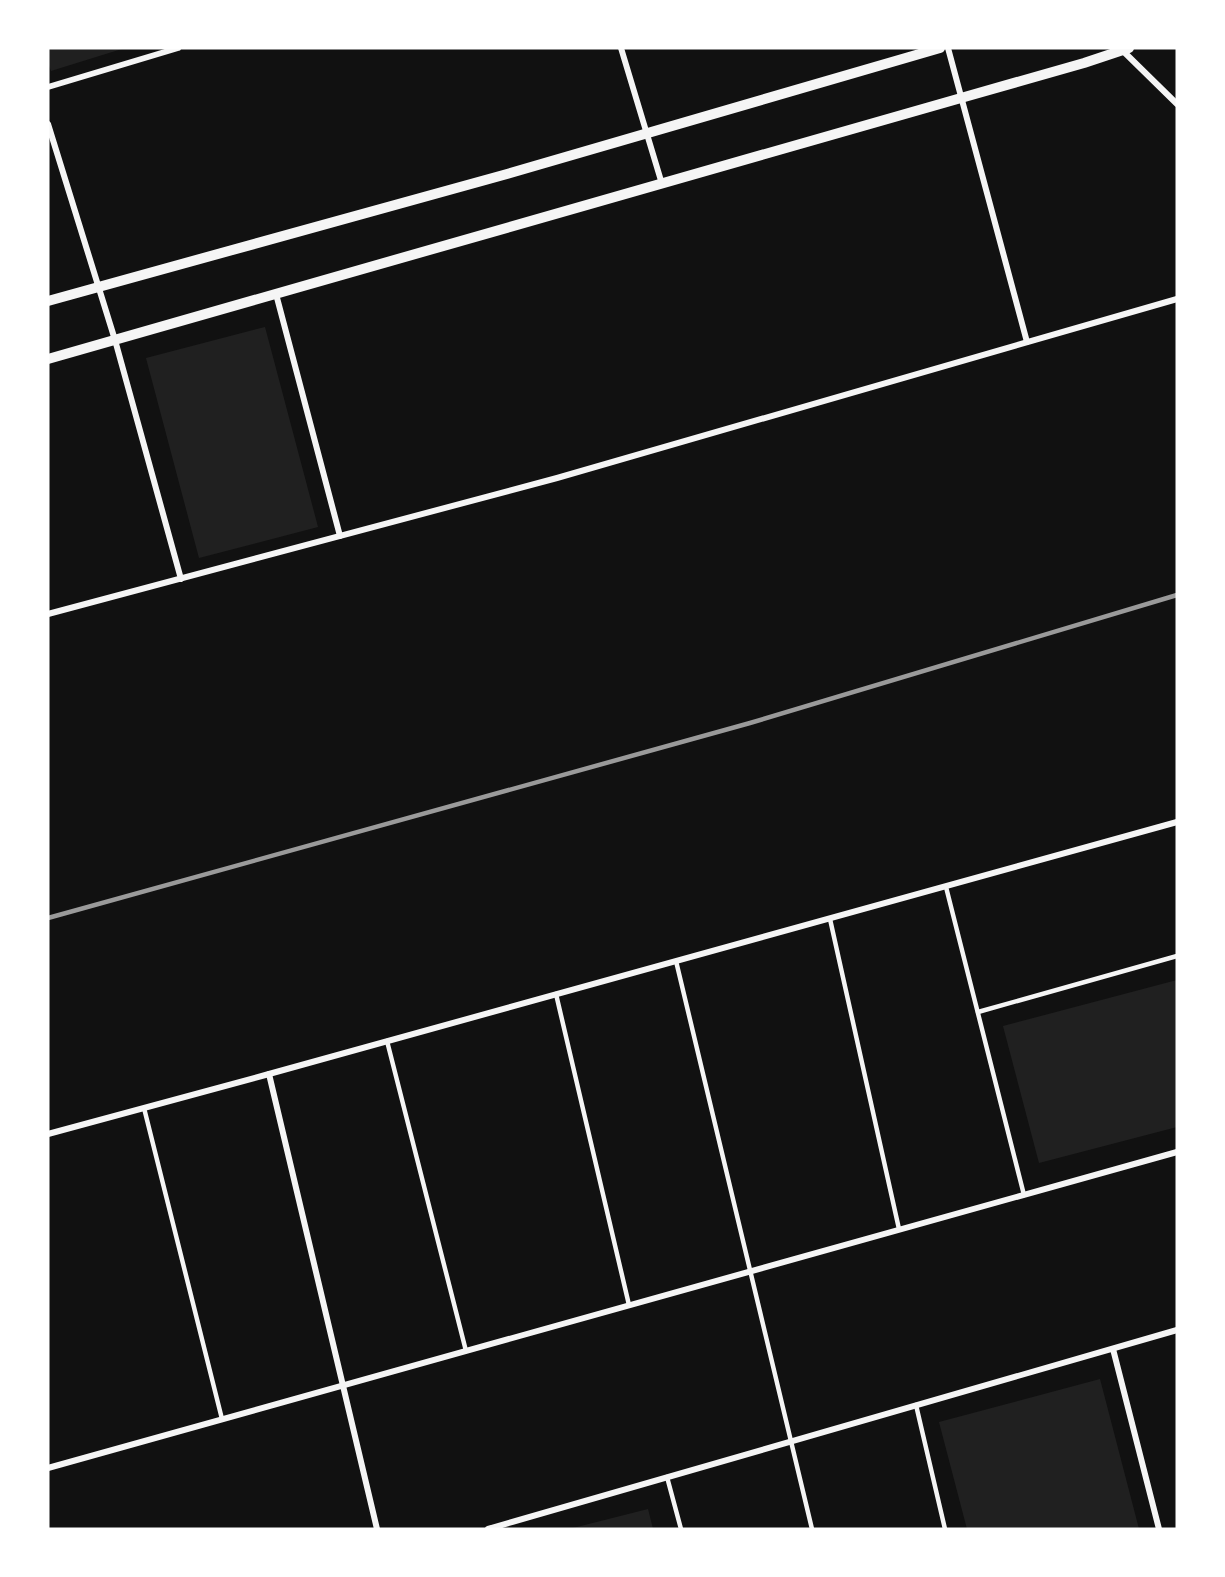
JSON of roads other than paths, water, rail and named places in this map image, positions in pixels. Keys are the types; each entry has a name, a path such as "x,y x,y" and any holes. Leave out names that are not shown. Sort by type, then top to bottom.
{"street":[{"path":"48,87 178,48"},
{"path":"621,48 662,184"},
{"path":"48,301 507,174 940,48"},
{"path":"948,48 1027,342"},
{"path":"48,359 1084,63 1126,49 1177,104"},
{"path":"48,124 115,340 181,579"},
{"path":"276,294 339,536"},
{"path":"48,614 557,478 1177,299"},
{"path":"48,1134 1177,822"},
{"path":"269,1074 377,1529"},
{"path":"48,1468 1177,1152"},
{"path":"488,1529 1177,1330"},
{"path":"1113,1349 1159,1529"}],"lane":[{"path":"946,886 1024,1195"},
{"path":"830,918 899,1229"},
{"path":"978,1012 1177,956"},
{"path":"676,961 812,1529"},
{"path":"556,994 629,1305"},
{"path":"387,1041 466,1351"},
{"path":"144,1108 222,1419"},
{"path":"916,1406 945,1529"},
{"path":"667,1477 681,1529"},
{"path":"515,1521 517,1529"}],"railway":[{"path":"48,918 750,723 1177,595"}]}
